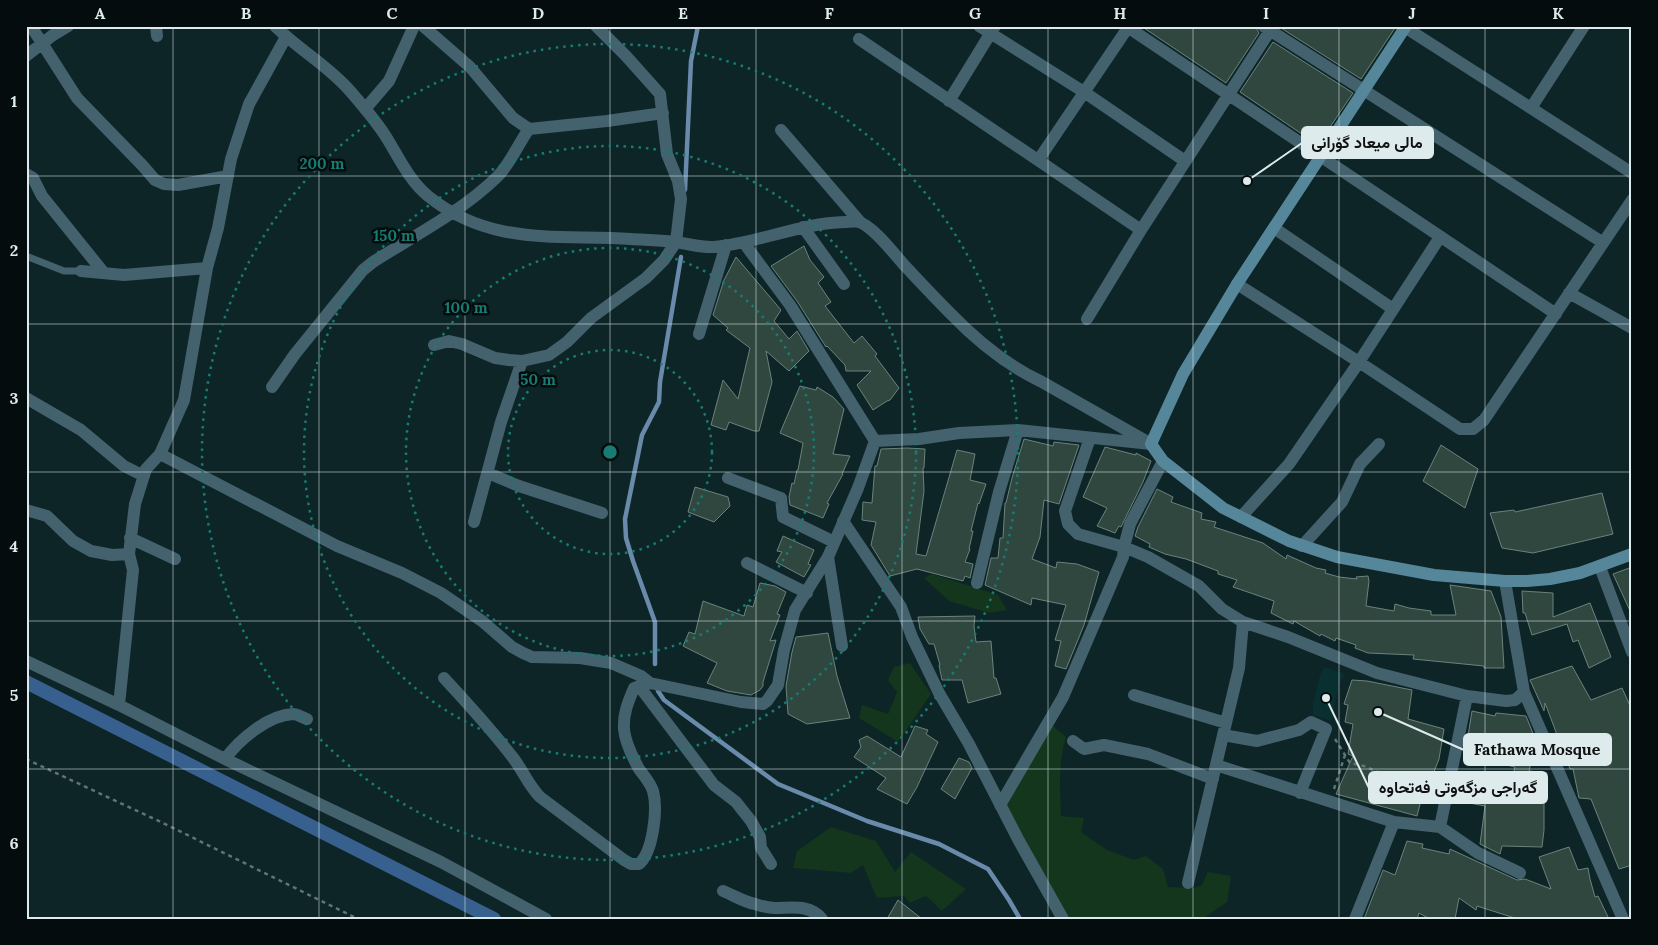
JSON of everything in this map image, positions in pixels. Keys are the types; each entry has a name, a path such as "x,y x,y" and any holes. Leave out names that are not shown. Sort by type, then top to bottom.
{"street":[{"path":"32,26 77,98 155,180 164,184 178,185 228,176"},
{"path":"26,56 68,26"},
{"path":"275,26 286,37 328,68 342,82 387,137 402,165 416,184 428,195 453,213 504,232 531,237 628,239 712,247 744,243 803,227 834,222 860,222"},
{"path":"365,109 389,81 414,26"},
{"path":"423,26 470,67 514,118 529,129 590,123 663,112"},
{"path":"434,345 449,341 462,344 496,358 522,360 549,355 567,342 591,318 646,278 680,243 681,199 678,181 667,154 660,94 596,26"},
{"path":"979,26 993,30 1185,161"},
{"path":"1531,108 1584,26"},
{"path":"1038,159 1128,27 1556,314"},
{"path":"1151,444 1183,374 1238,284 1320,156 1365,92 1405,27 1632,172"},
{"path":"1087,318 1185,161 1229,95 1268,28 1365,92 1602,242"},
{"path":"949,101 993,30"},
{"path":"120,705 133,570 129,554 135,504 146,469 160,454 184,400 208,268 218,228 231,159 249,104 286,37"},
{"path":"858,39 1142,230"},
{"path":"272,387 295,354 363,270 453,213 498,176 529,129"},
{"path":"781,130 860,222 876,233 952,316 987,347 1024,374 1042,382 1151,444 1163,461 1223,508 1288,541 1374,565 1434,575 1505,581 1550,579 1600,567 1632,554"},
{"path":"26,174 33,178 42,196 104,273"},
{"path":"1238,284 1460,429 1473,429 1484,420 1632,200"},
{"path":"803,227 844,284"},
{"path":"1274,228 1393,310"},
{"path":"1241,517 1289,464 1359,362 1440,237"},
{"path":"744,243 790,305 875,440"},
{"path":"699,334 726,245"},
{"path":"81,271 124,275 208,268"},
{"path":"1569,294 1632,328"},
{"path":"474,522 502,422 522,360"},
{"path":"26,398 82,430 124,466 144,476"},
{"path":"875,440 919,439 959,433 1018,430 1151,444"},
{"path":"977,583 999,492 1018,430"},
{"path":"1090,438 1065,511 1068,524 1078,534 1124,547 1148,558 1200,586 1222,609 1243,622 1288,637 1377,673 1467,696 1506,701 1515,700 1524,692"},
{"path":"444,678 487,723 521,768 532,790 631,864 638,864 648,854 654,824 654,793 648,779 639,768 624,730 625,710 634,688 649,684 741,702 763,704 767,701 778,686 784,650 795,610 828,557 858,488 875,440"},
{"path":"1302,546 1342,502 1360,464 1379,444"},
{"path":"160,454 337,546 402,573 441,593 482,620 512,648 524,654 532,657 580,658 611,663 641,676 649,684 714,785 736,802 751,821 760,837 761,848 771,864"},
{"path":"1000,805 1063,697 1123,557 1130,524 1163,461"},
{"path":"488,473 519,486 602,513"},
{"path":"728,478 781,498 784,517 834,542"},
{"path":"26,510 47,516 72,540 91,552 112,555 129,554"},
{"path":"843,521 901,607 912,638 935,685 969,744 1000,805 1063,919"},
{"path":"130,538 175,559"},
{"path":"828,557 842,646"},
{"path":"747,563 806,593"},
{"path":"1600,567 1632,652"},
{"path":"1505,581 1524,692 1624,919"},
{"path":"1188,883 1239,668 1243,622"},
{"path":"26,660 120,705 225,759 441,862 546,919"},
{"path":"1134,695 1257,741 1299,730 1311,722 1326,729 1300,793"},
{"path":"1440,827 1467,696"},
{"path":"225,759 235,746 263,724 277,717 294,714 307,720"},
{"path":"1072,742 1084,749 1104,745 1148,754 1213,779"},
{"path":"1216,765 1394,822 1440,827 1478,853 1520,873"},
{"path":"1355,919 1394,822"},
{"path":"723,891 754,904 774,908 789,906 806,909 818,914 822,919"}],"lane":[{"path":"26,256 64,272 81,271"}],"path":[{"path":"1326,729 1350,763 1364,766 1446,801"},
{"path":"1329,802 1345,755"},
{"path":"26,759 163,823 358,919"}],"shaded area":[{"path":"1325,667 1345,674 1339,684 1332,719 1329,720 1313,715 1313,704 1320,675"}],"green space":[{"path":"932,574 998,595 1007,610 989,613 949,601 924,578"},
{"path":"910,663 931,694 898,742 859,718 862,705 888,714 897,692 888,680 894,667"},
{"path":"1052,725 1066,737 1061,766 1061,816 1084,818 1081,832 1107,850 1134,860 1146,856 1163,869 1168,887 1194,888 1202,885 1208,872 1231,876 1227,902 1202,919 1061,919 1002,809"},
{"path":"831,827 876,841 895,872 911,852 966,889 942,911 926,896 910,903 904,896 877,898 863,865 851,873 793,868 797,851"}],"building":[{"path":"1141,26 1255,26 1259,33 1226,83"},
{"path":"1281,26 1395,26 1395,28 1361,79 1281,28"},
{"path":"1273,42 1353,93 1318,145 1240,92"},
{"path":"804,246 810,260 824,277 818,283 831,302 825,306 854,343 862,336 877,354 875,356 899,388 890,400 873,410 857,385 871,371 846,371 845,365 826,347 797,301 771,266"},
{"path":"736,257 781,310 774,321 789,339 797,331 809,351 789,371 766,351 772,382 759,431 729,422 726,430 711,425 723,380 738,399 750,348 726,330 728,328 713,315 724,280"},
{"path":"800,386 816,390 817,387 833,397 844,409 833,454 850,456 843,474 827,503 829,504 823,518 790,505 789,497 792,483 794,484 798,470 803,443 780,433"},
{"path":"1024,439 1053,446 1054,442 1079,445 1059,504 1044,500 1040,537 1032,559 1056,568 1057,562 1077,564 1099,572 1084,625 1066,669 1055,666 1061,641 1055,640 1066,605 1032,598 1031,605 985,585 991,558 998,558 1000,538 1003,538 1005,503"},
{"path":"1441,445 1478,469 1465,508 1423,481"},
{"path":"1105,447 1136,455 1136,453 1151,461 1121,527 1119,526 1115,533 1097,526 1107,508 1083,497"},
{"path":"881,449 925,449 923,468 924,491 916,554 926,556 957,450 975,454 970,480 986,484 978,503 971,531 973,531 970,549 965,562 973,564 970,578 965,576 963,581 917,569 890,576 871,545 876,522 862,520 863,502 872,503 875,466 877,466"},
{"path":"695,487 728,497 730,506 714,522 688,512"},
{"path":"1157,489 1173,497 1171,502 1202,513 1201,519 1216,522 1214,527 1263,543 1286,559 1287,555 1316,568 1326,570 1325,573 1339,577 1357,579 1356,577 1368,576 1366,606 1394,611 1395,604 1431,611 1431,615 1456,615 1450,585 1491,591 1501,617 1504,668 1484,668 1484,666 1413,659 1414,655 1368,653 1355,648 1356,645 1336,638 1335,641 1321,634 1320,636 1294,621 1293,624 1271,613 1274,601 1233,587 1237,580 1218,574 1218,571 1186,559 1165,554 1149,547 1150,544 1135,536"},
{"path":"1602,493 1613,534 1533,553 1502,548 1490,513 1514,510 1515,512"},
{"path":"783,536 814,550 808,564 811,565 804,577 776,562 782,552 777,551"},
{"path":"1632,567 1632,615 1613,574"},
{"path":"760,583 775,586 786,592 777,614 780,615 770,641 776,640 763,686 751,695 727,691 707,683 717,663 683,646 689,632 695,634 703,601 744,616 747,605 753,607"},
{"path":"1522,591 1553,593 1553,617 1590,603 1611,657 1589,668 1578,640 1573,642 1567,624 1532,635 1525,613 1523,613"},
{"path":"975,616 976,642 991,641 994,678 996,678 1001,694 968,703 962,680 942,680 934,644 929,644 920,629 918,617"},
{"path":"828,633 837,676 850,718 807,724 788,714 786,686 792,652 796,637"},
{"path":"1572,666 1591,700 1622,688 1632,710 1632,865 1619,869 1591,799 1579,798 1573,769 1570,769 1545,703 1544,711 1530,680"},
{"path":"1352,680 1412,690 1408,719 1444,729 1439,759 1430,782 1426,781 1417,816 1336,794 1353,756 1348,754 1353,724 1345,722 1348,705 1344,704"},
{"path":"1472,711 1495,716 1496,713 1526,716 1536,741 1529,771 1547,773 1544,788 1547,788 1544,798 1542,847 1502,846 1500,854 1480,844 1485,806 1464,802 1469,788 1509,794 1515,767 1465,755"},
{"path":"915,726 928,730 926,734 938,742 907,804 877,789 886,778 854,757 861,747 859,740 867,736 901,757"},
{"path":"959,758 969,762 972,768 955,799 941,789"},
{"path":"1407,841 1423,844 1422,848 1449,854 1450,849 1517,880 1525,879 1551,889 1539,857 1569,847 1578,870 1588,868 1595,897 1598,896 1609,919 1518,919 1477,906 1476,910 1459,898 1455,919 1430,919 1419,913 1417,919 1364,919 1383,870 1395,875"},
{"path":"898,900 922,919 887,919"}],"waterway":[{"path":"685,190 691,61 698,26"},
{"path":"655,664 655,622 626,538 625,519 642,435 659,402 660,382 681,257"},
{"path":"26,682 494,919"},
{"path":"658,691 664,700 778,784 867,821 939,844 988,869 1020,919"}],"place":[{"name":"مالی میعاد گۆرانی","path":"1247,181"},
{"name":"گەراجی مزگەوتی فەتحاوە","path":"1326,698"},
{"name":"Fathawa Mosque","path":"1378,712"}]}
